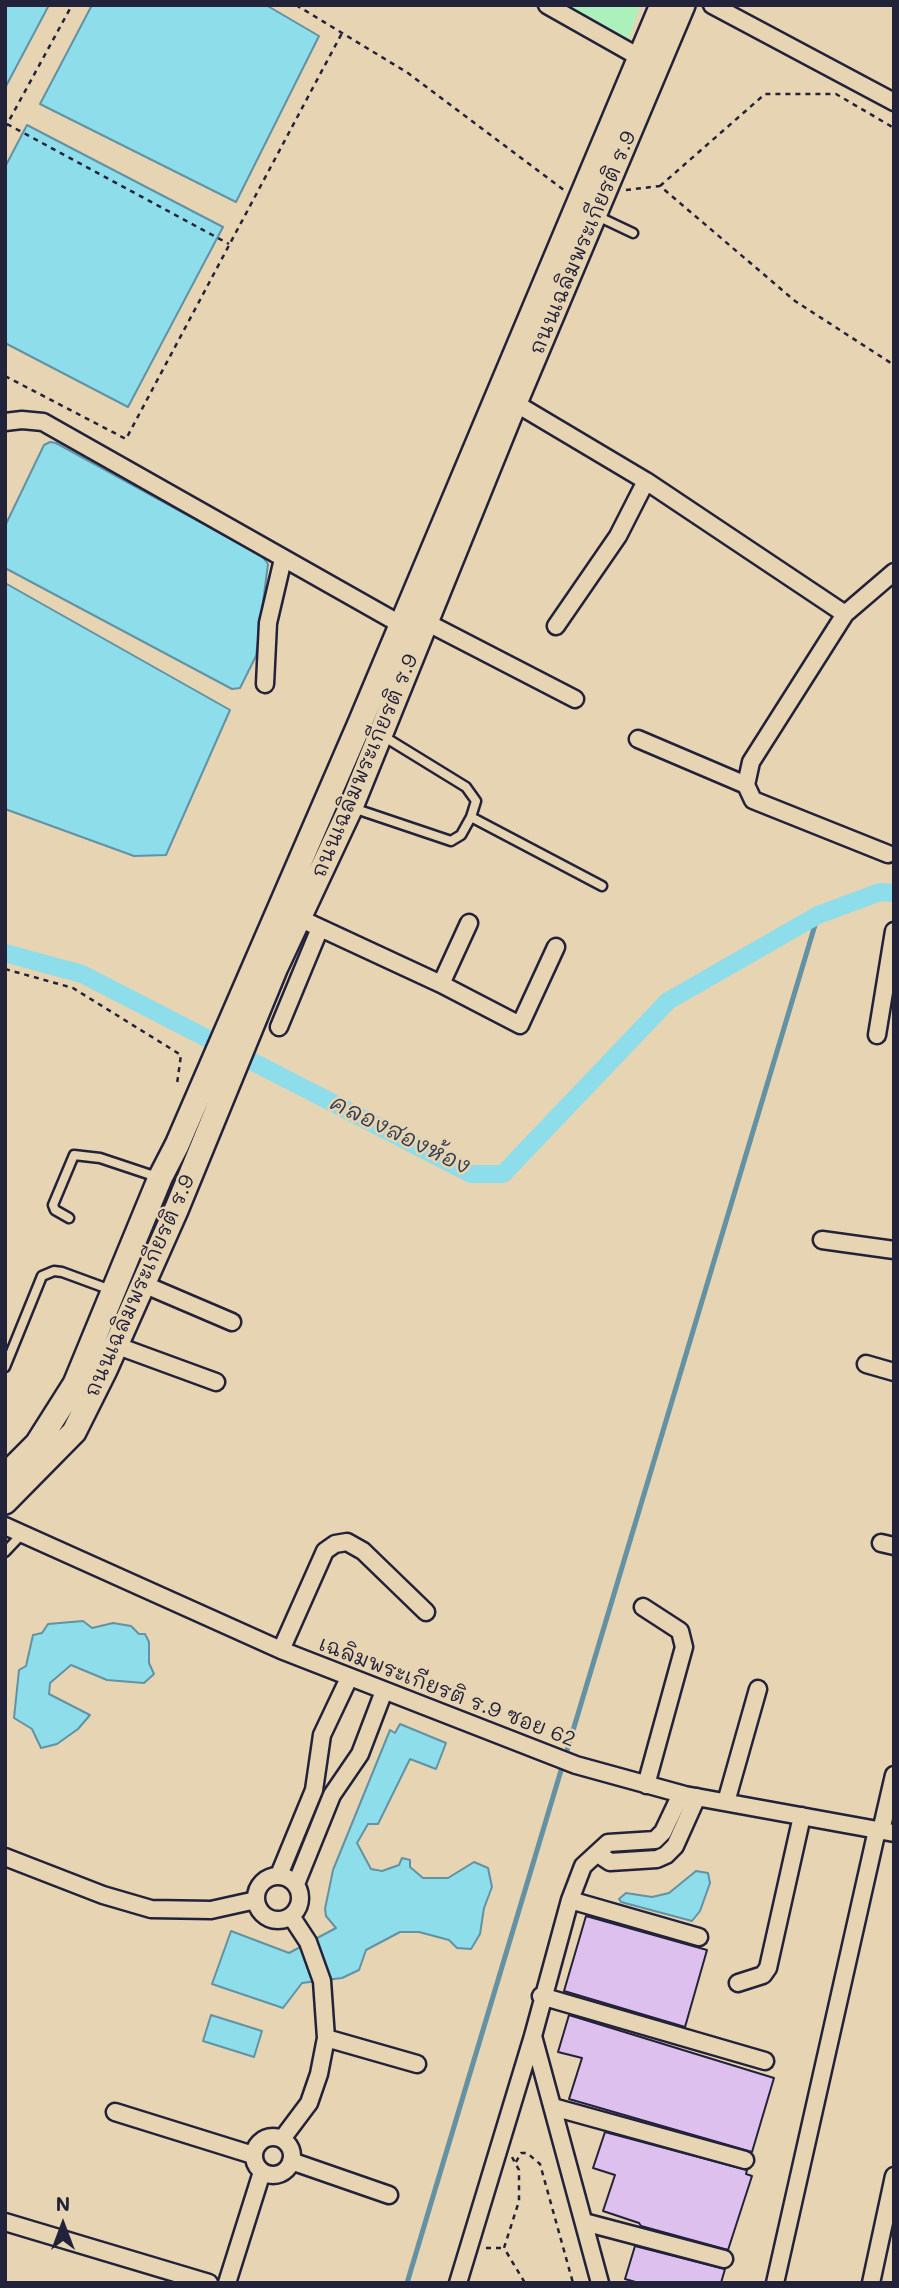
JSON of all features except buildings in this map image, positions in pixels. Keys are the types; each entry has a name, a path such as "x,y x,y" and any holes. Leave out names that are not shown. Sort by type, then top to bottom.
{"main road":[{"name":"ถนนเฉลิมพระเกียรติ ร.9","path":"5,1476 37,1444 63,1405 114,1291 160,1178 266,963 310,923 351,807 400,624 662,5"},
{"name":"ถนนเฉลิมพระเกียรติ ร.9","path":"5,1502 74,1432 143,1284 199,1152 327,799 370,729 426,622 683,5"}],"street":[{"path":"547,5 639,57"},
{"path":"712,5 894,102"},
{"path":"515,403 646,481 845,614"},
{"path":"5,422 22,419 43,422 400,624"},
{"path":"556,626 618,536 646,481"},
{"path":"265,684 268,623 283,559"},
{"path":"748,792 751,762 845,614 894,572"},
{"path":"426,622 575,699"},
{"path":"638,739 748,792 888,854"},
{"path":"279,1027 310,923 442,984 520,1025 556,947"},
{"path":"442,984 469,923"},
{"path":"877,1035 894,931"},
{"path":"822,1240 894,1250"},
{"path":"143,1284 232,1322"},
{"path":"115,1345 216,1382"},
{"path":"866,1364 894,1373"},
{"name":"เฉลิมพระเกียรติ ร.9 ซอย 62","path":"5,1525 281,1650 576,1765 689,1796 884,1832"},
{"path":"281,1650 325,1551 335,1544 346,1542 363,1551 426,1612"},
{"path":"643,1607 680,1631 684,1647 646,1785"},
{"path":"279,1875 314,1790 322,1735 349,1678"},
{"path":"726,1802 758,1689"},
{"path":"296,1884 279,1875 259,1885 256,1900 262,1914 276,1920 291,1916 300,1903 296,1884 332,1796 360,1754 384,1691"},
{"path":"775,2283 884,1832 894,1775"},
{"path":"314,1790 332,1796"},
{"path":"458,2283 533,2036 541,1996 583,1866 598,1854 610,1862 657,1859 666,1855 675,1846 689,1796"},
{"path":"738,1983 755,1979 768,1968 802,1816"},
{"path":"5,1857 103,1895 151,1909 211,1910 256,1900"},
{"path":"570,1900 699,1937"},
{"path":"282,2139 309,2103 319,2074 326,2038 322,1980 309,1942 291,1916"},
{"path":"541,1996 765,2061"},
{"path":"533,2036 600,2283"},
{"path":"326,2038 417,2064"},
{"path":"553,2107 745,2160"},
{"path":"115,2112 253,2155"},
{"path":"265,2138 282,2139 289,2146 292,2161 282,2173 272,2175 262,2172 255,2165 253,2155 257,2145 265,2138"},
{"path":"292,2161 389,2195"},
{"path":"227,2283 262,2172"},
{"path":"873,2282 894,2176"},
{"path":"5,2222 209,2283"},
{"path":"584,2222 724,2259"}],"lane":[{"path":"595,215 633,233"},
{"path":"327,799 451,841 461,835 476,801 466,787 370,729"},
{"path":"471,817 602,887"},
{"path":"69,1218 55,1210 53,1205 74,1155 100,1158 160,1178"},
{"path":"5,1367 42,1276 54,1270 114,1291"},
{"path":"5,1552 22,1534"}],"path":[{"path":"72,5 6,126 229,244"},
{"path":"296,5 408,73 578,200"},
{"path":"5,376 127,439 342,33"},
{"path":"605,193 660,186 765,94 836,94 894,128"},
{"path":"660,186 795,301 894,365"},
{"path":"5,969 72,988 181,1055 177,1084"},
{"path":"499,2146 516,2162 520,2202 504,2248 525,2283"},
{"path":"516,2162 524,2153 535,2157 540,2164 573,2283"}],"green space":[{"path":"566,5 640,5 629,39"}],"water":[{"path":"5,5 49,5 5,88"},
{"path":"92,5 266,5 319,36 236,202 40,104"},
{"path":"27,125 223,227 128,407 5,343 5,167"},
{"path":"50,442 262,556 268,564 256,656 240,688 232,689 5,568 5,526 44,445"},
{"path":"5,583 230,710 166,855 134,856 5,809"},
{"path":"83,1621 92,1628 113,1623 131,1626 139,1634 145,1634 149,1642 149,1663 154,1674 144,1683 107,1680 71,1665 50,1683 49,1694 90,1715 78,1729 57,1744 41,1748 32,1729 14,1718 19,1670 26,1666 33,1635 42,1633 48,1624"},
{"path":"400,1724 446,1743 436,1769 410,1759 378,1824 368,1824 357,1843 371,1869 382,1871 399,1865 402,1858 410,1860 410,1867 423,1878 448,1878 474,1862 488,1868 492,1887 484,1908 480,1934 471,1949 457,1948 449,1940 419,1932 400,1932 366,1950 359,1970 342,1978 302,1983 283,2008 212,1984 231,1931 289,1953 336,1928 326,1916 325,1909 333,1870 390,1730 395,1733"},
{"path":"696,1871 708,1873 710,1883 700,1911 692,1921 621,1902 619,1899 626,1893 652,1897 669,1893"},
{"path":"211,2015 262,2031 254,2057 203,2041"}],"waterway":[{"name":"คลองสองห้อง","path":"5,953 82,974 471,1174 503,1174 668,1001 818,915 880,892 894,893"},
{"path":"407,2283 818,915"}]}
